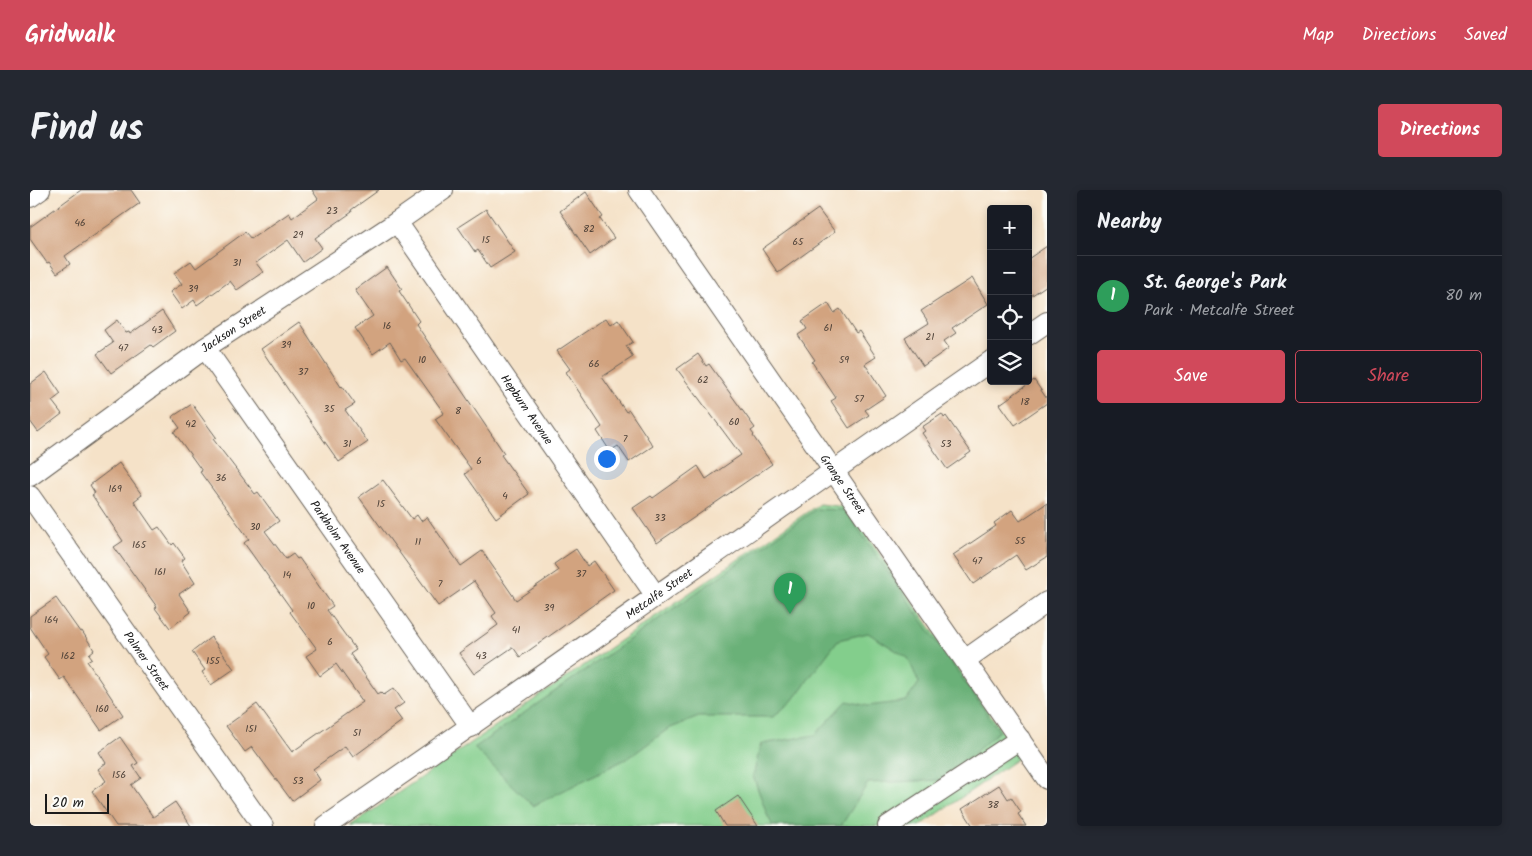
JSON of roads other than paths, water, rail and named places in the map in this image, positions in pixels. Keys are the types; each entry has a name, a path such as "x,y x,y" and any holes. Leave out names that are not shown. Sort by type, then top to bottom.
{"street":[{"path":"30,197 40,190"},
{"name":"Jackson Street","path":"30,476 205,348 443,190"},
{"name":"Grange Street","path":"639,190 1047,779"},
{"name":"Hepburn Avenue","path":"397,222 656,596"},
{"path":"1032,332 1047,322"},
{"name":"Parkholm Avenue","path":"205,348 471,727"},
{"name":"Metcalfe Street","path":"326,826 471,727 832,471 987,364"},
{"name":"Palmer Street","path":"30,496 263,826"},
{"path":"965,660 1047,602"},
{"path":"888,826 1020,739"}],"place":[{"name":"St. George's Park","path":"790,614"}]}
